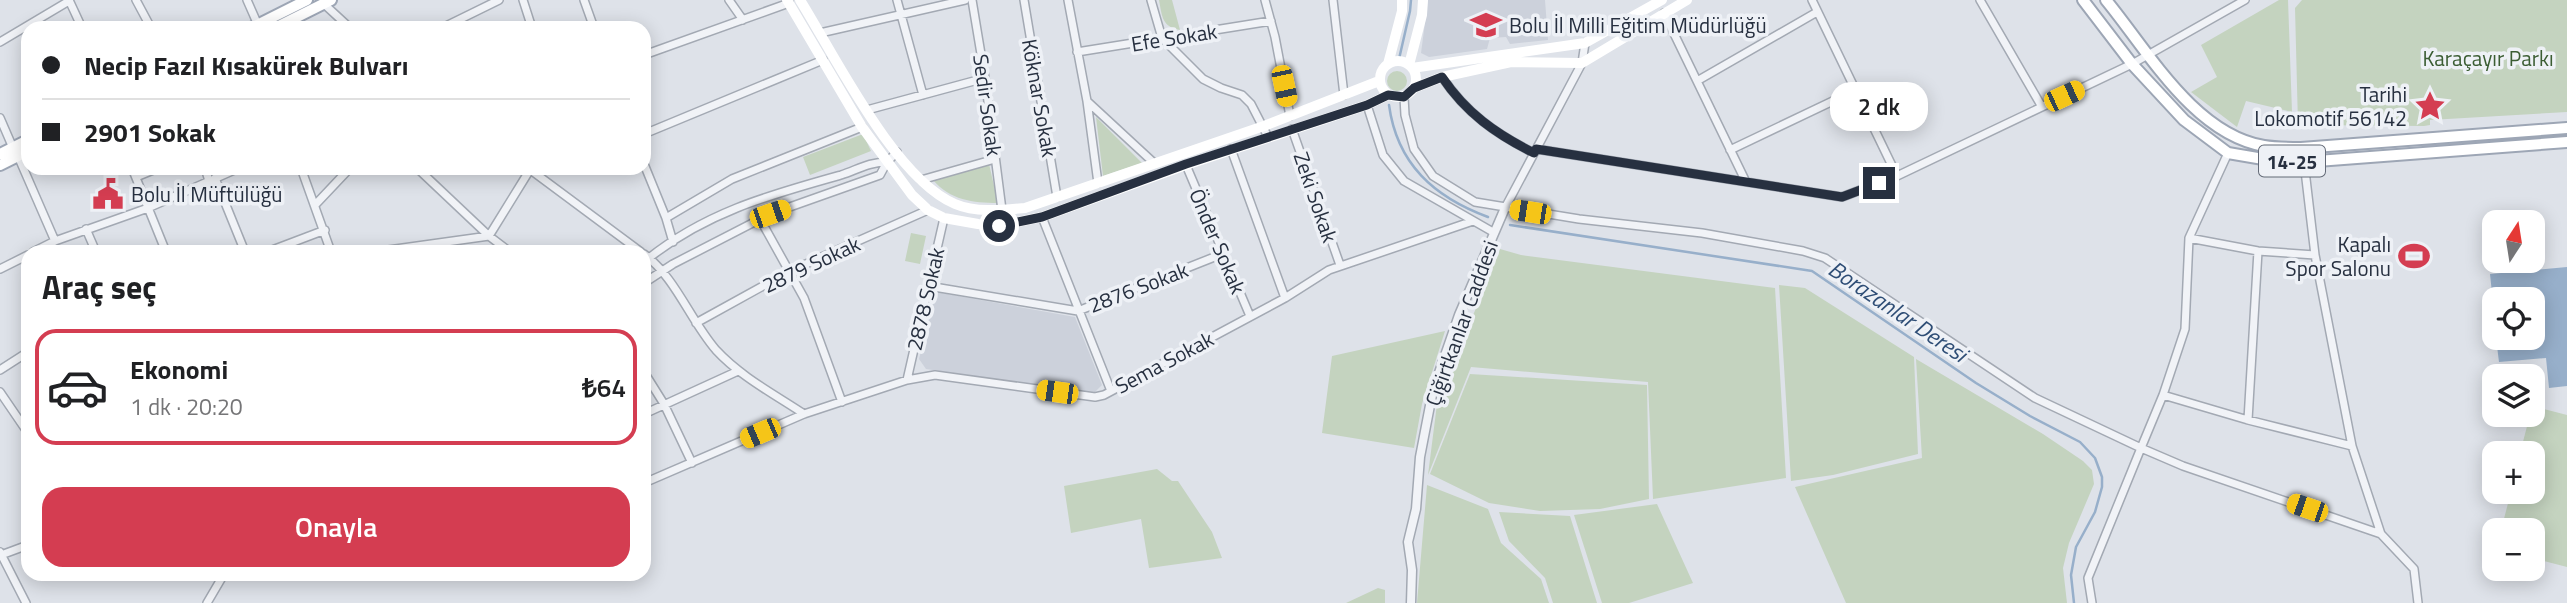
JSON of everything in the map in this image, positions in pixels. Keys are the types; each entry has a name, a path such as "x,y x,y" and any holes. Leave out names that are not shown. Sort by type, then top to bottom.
{"main road":[{"path":"265,21 307,0"},
{"path":"800,0 867,110 897,152 929,189 957,205 1002,210 1025,208 1264,126 1379,81"},
{"path":"1388,64 1402,12 1402,0"},
{"path":"1414,88 1416,78 1410,66 1423,0"},
{"path":"1662,0 1585,43 1410,66 1398,61 1388,64 1381,71 1379,81 1388,95 1404,97 1414,88 1442,77 1511,62 1582,63 1686,0"},
{"name":"14-25","path":"2083,0 2132,64 2184,120 2228,153 2269,160 2304,162 2567,142"},
{"name":"14-25","path":"2106,0 2189,105 2236,138 2263,146 2301,148 2567,128"},
{"path":"788,1 862,127 887,162 912,195 928,210 944,218 999,226 1042,217 1186,164 1367,105 1388,95"},
{"path":"289,21 328,2"},
{"path":"0,154 20,152"},
{"path":"0,165 20,152"}],"street":[{"path":"136,0 147,21"},
{"path":"247,0 253,21"},
{"path":"473,0 478,10"},
{"path":"456,21 499,0"},
{"path":"523,0 530,21"},
{"path":"584,0 592,21"},
{"path":"729,0 743,20"},
{"path":"897,0 923,95"},
{"path":"820,33 965,0"},
{"name":"Sedir Sokak","path":"972,0 1002,210"},
{"name":"Köknar Sokak","path":"1024,0 1057,197"},
{"path":"1068,0 1087,101 1098,183"},
{"path":"1151,0 1162,38 1203,79 1242,95 1251,104 1268,136"},
{"path":"1265,0 1290,116"},
{"path":"1333,0 1344,95"},
{"path":"1812,0 1898,176"},
{"path":"1980,0 2042,107"},
{"path":"1442,77 1452,93 1479,120 1493,131 1535,151 1745,180 1842,197 1898,176 2132,64 2245,0"},
{"path":"35,21 69,1 79,21"},
{"path":"651,53 788,1"},
{"path":"328,2 344,21"},
{"path":"1697,81 1818,12"},
{"path":"1664,13 1745,180"},
{"name":"Efe Sokak","path":"1077,52 1271,21"},
{"path":"0,42 21,30"},
{"name":"Çiğirtkanlar Caddesi","path":"1411,603 1412,570 1408,542 1416,509 1420,457 1433,390 1459,315 1493,232 1582,63 1585,43"},
{"path":"651,131 823,60"},
{"path":"867,110 985,78"},
{"path":"1730,150 1856,90"},
{"path":"1404,97 1413,149 1433,176 1475,202 1702,233 1803,251 1825,258 2035,398 2183,466 2381,534"},
{"path":"1087,101 1154,163"},
{"path":"1367,105 1383,155 1404,181 1493,232"},
{"path":"0,118 20,152"},
{"path":"666,218 732,179 862,127"},
{"name":"Zeki Sokak","path":"1292,129 1340,265"},
{"path":"1231,149 1285,298"},
{"path":"651,278 760,219 880,175 897,152"},
{"path":"2092,603 2088,578 2163,395 2185,329 2189,238 2228,153"},
{"path":"921,180 995,159"},
{"path":"651,253 744,203 844,174 872,162 887,162"},
{"path":"2304,162 2315,255 2352,446 2381,534 2414,569 2418,603"},
{"name":"Önder Sokak","path":"1186,164 1250,316"},
{"path":"29,175 55,241"},
{"path":"141,175 136,177 163,245"},
{"path":"209,175 242,245"},
{"path":"47,245 148,208 222,175"},
{"path":"304,175 329,245"},
{"path":"315,205 343,175"},
{"path":"424,175 501,245"},
{"path":"489,236 525,175"},
{"path":"538,175 630,245"},
{"path":"648,175 673,242"},
{"name":"2879 Sokak","path":"696,323 790,271 928,210"},
{"path":"1042,217 1111,391"},
{"name":"2878 Sokak","path":"906,380 944,218"},
{"path":"760,219 804,298 842,402"},
{"name":"Sema Sokak","path":"651,480 804,414 906,380 935,375 1095,397 1285,298 1340,265 1473,221"},
{"path":"86,229 93,245"},
{"path":"285,245 325,230"},
{"path":"424,245 489,236"},
{"path":"2189,238 2258,251 2315,255"},
{"path":"2248,420 2258,251"},
{"name":"2876 Sokak","path":"928,286 1078,311 1222,254"},
{"path":"0,270 21,259"},
{"path":"651,261 662,271 715,349 738,371 804,414"},
{"path":"0,370 21,356"},
{"path":"651,410 738,371"},
{"path":"651,383 692,463"},
{"path":"0,391 21,422"},
{"path":"2163,395 2352,446"},
{"path":"21,547 1,554 26,603"},
{"path":"206,603 220,581"}],"shaded area":[{"name":"Bolu İl Milli Eğitim Müdürlüğü","path":"1428,0 1545,0 1548,40 1510,44 1506,37 1490,38 1487,49 1429,57 1421,53"},
{"path":"936,292 1075,317 1102,385 1094,393 926,369 919,359"}],"green space":[{"path":"1159,0 1172,0 1180,30 1166,23"},
{"path":"2279,0 2288,0 2292,112 2246,101 2237,127 2191,92 2217,77 2201,45"},
{"name":"Karaçayır Parkı","path":"2302,0 2567,0 2567,112 2430,120 2430,125 2424,126 2298,125 2295,8"},
{"path":"1397,71 1404,74 1407,81 1404,88 1397,91 1390,88 1387,81 1390,74"},
{"path":"1096,117 1142,163 1103,176"},
{"path":"863,134 871,151 810,175 803,157"},
{"path":"989,164 998,203 962,199 947,192 933,180"},
{"path":"911,233 926,236 920,264 905,261"},
{"path":"1500,249 1521,255 1775,288 1786,478 1653,499 1648,382 1471,367 1428,475 1437,404"},
{"path":"1779,285 1805,288 1914,357 1918,454 1833,475 1791,481"},
{"path":"1445,331 1422,404 1414,448 1322,433 1332,356"},
{"path":"1916,359 2043,434 2092,470 2094,484 2069,543 2063,568 2067,603 1846,603 1795,487 1922,458"},
{"path":"1470,374 1647,385 1649,499 1600,509 1540,511 1489,503 1430,474"},
{"path":"2545,409 2567,415 2567,567 2545,561 2545,518 2504,518 2508,504 2545,504 2545,441 2523,441 2527,427 2545,427"},
{"path":"1157,469 1172,481 1178,481 1212,532 1222,558 1149,568 1141,519 1071,533 1064,486"},
{"path":"1427,485 1488,509 1501,543 1541,579 1549,603 1417,603"},
{"path":"1657,504 1693,583 1629,603 1602,603 1574,515"},
{"path":"1499,512 1570,516 1597,603 1553,603 1545,578 1509,541"},
{"path":"1378,588 1385,590 1385,603 1346,603"}],"water":[{"path":"2567,267 2567,386 2549,388 2546,358 2499,362 2498,350 2545,350 2545,287 2491,287 2490,274 2545,273 2545,269"}],"waterway":[{"name":"Borazanlar Deresi","path":"1399,59 1411,0"},
{"name":"Borazanlar Deresi","path":"1389,105 1400,145 1421,176 1451,199 1488,217"},
{"name":"Borazanlar Deresi","path":"1510,225 1812,271 1976,383 2080,442 2095,458 2102,477 2102,487 2095,512 2076,547 2071,575 2074,603"}],"place":[{"name":"Bolu İl Milli Eğitim Müdürlüğü","path":"1486,25"},
{"name":"Tarihi Lokomotif 56142","path":"2430,106"},
{"name":"Bolu İl Müftülüğü","path":"108,194"},
{"name":"Kapalı Spor Salonu","path":"2414,256"}],"route":[{"path":"999,226 1042,217 1186,164 1367,105 1388,95 1404,97 1414,88 1442,77 1452,93 1479,120 1493,131 1534,153 1536,149 1842,197 1879,183"}]}
